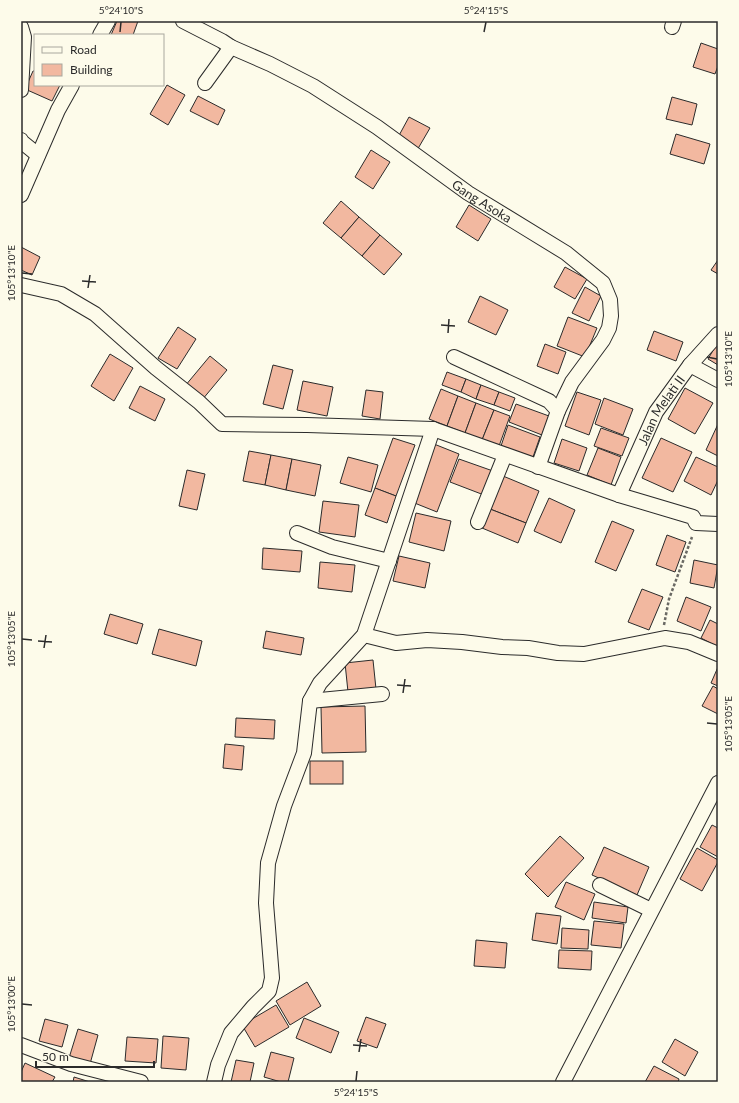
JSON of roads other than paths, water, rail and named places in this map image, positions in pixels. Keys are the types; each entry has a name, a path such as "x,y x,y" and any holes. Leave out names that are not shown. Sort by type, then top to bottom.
{"street":[{"path":"101,34 108,21"},
{"name":"Gang Asoka","path":"183,21 231,47 270,64 313,86 377,127 468,193 566,252 603,283 610,300 611,316 609,328 603,340 572,382 558,411 538,467"},
{"path":"21,26 24,37 21,90"},
{"path":"205,82 231,47"},
{"path":"21,195 58,110 71,86"},
{"path":"21,140 38,155"},
{"path":"21,285 60,294 95,314 156,368 199,402 222,424 433,429 619,495 692,517 696,523 718,524"},
{"name":"Jalan Melati II","path":"619,495 656,412 690,365 718,334"},
{"path":"454,358 549,402 558,411"},
{"path":"690,365 718,380"},
{"path":"214,1082 218,1064 231,1032 269,991 272,978 266,903 268,863 284,806 304,753 310,701 320,683 364,635 433,429"},
{"path":"478,522 504,455"},
{"path":"297,533 332,547 389,561"},
{"path":"364,635 396,643 427,640 462,642 584,654 664,638 689,642 718,654"},
{"path":"310,701 382,694"},
{"path":"563,1082 718,783"},
{"path":"600,886 651,910"},
{"path":"21,1045 71,1064 141,1082"}]}
